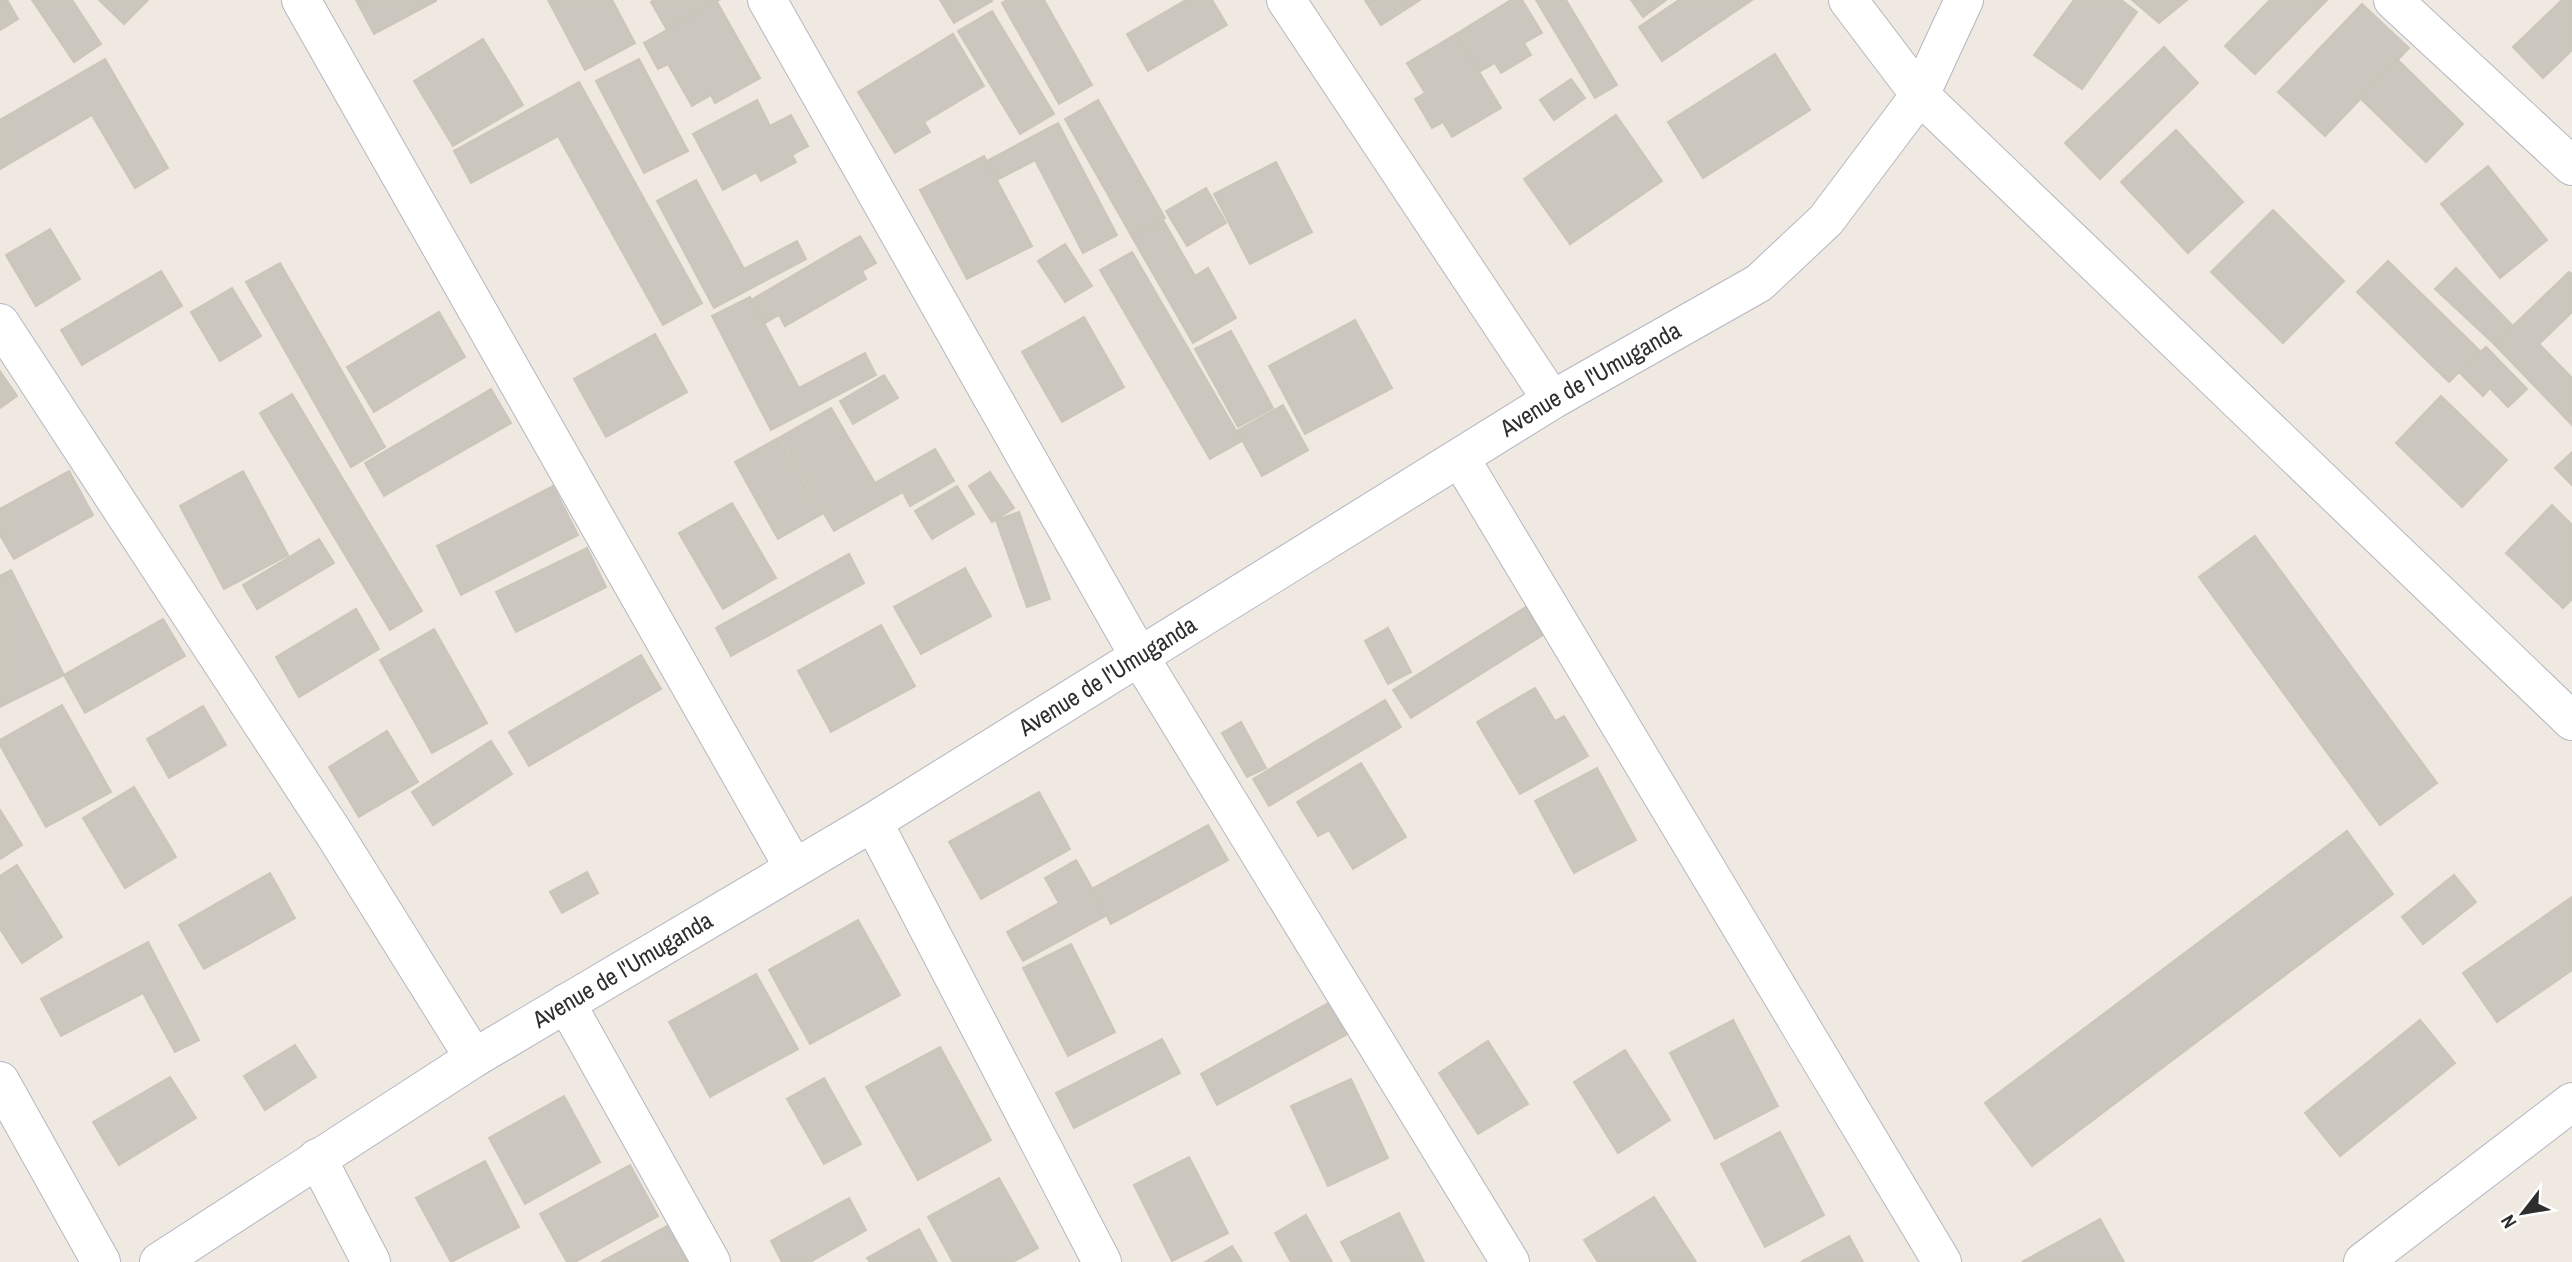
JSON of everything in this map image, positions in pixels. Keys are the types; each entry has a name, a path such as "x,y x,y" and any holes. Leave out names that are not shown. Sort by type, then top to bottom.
{"street":[{"path":"301,0 794,868"},
{"path":"767,0 1139,656 1510,1262"},
{"path":"1286,0 1552,400"},
{"path":"1848,0 1920,95 2572,721"},
{"name":"Avenue de l'Umuganda","path":"159,1262 474,1058 873,822 1552,400 1759,283 1826,220 1920,95 1965,0"},
{"path":"2393,0 2572,166"},
{"path":"0,323 335,835 474,1058"},
{"path":"1460,458 1942,1262"},
{"path":"873,822 1102,1262"},
{"path":"566,1003 711,1262"},
{"path":"0,1081 101,1262"},
{"path":"2363,1262 2572,1101"},
{"path":"317,1158 371,1262"}],"building":[{"path":"0,0 7,0 18,19 0,30"},
{"path":"32,0 72,0 101,44 74,62"},
{"path":"99,0 148,0 124,24"},
{"path":"356,0 436,0 436,1 374,34"},
{"path":"548,0 612,0 635,43 585,70"},
{"path":"719,0 667,30 651,2"},
{"path":"940,0 991,0 992,1 954,23"},
{"path":"1007,0 1044,0 1092,85 1059,104 1002,3"},
{"path":"1186,0 1212,0 1227,25 1148,71 1127,34"},
{"path":"1365,0 1420,0 1381,25"},
{"path":"1511,0 1522,0 1542,33 1524,43 1531,55 1501,73 1495,63 1479,72 1456,34"},
{"path":"1536,0 1566,0 1617,85 1595,98"},
{"path":"1631,0 1666,0 1643,17"},
{"path":"1679,0 1752,0 1662,61 1639,27"},
{"path":"2074,0 2121,0 2137,12 2082,89 2034,55"},
{"path":"2132,0 2187,0 2159,23"},
{"path":"2270,0 2327,0 2255,74 2225,46"},
{"path":"2562,0 2572,0 2572,50 2543,78 2513,47"},
{"path":"717,2 760,78 715,103 711,95 692,106 668,64 658,69 644,43"},
{"path":"2362,4 2409,48 2325,136 2278,92"},
{"path":"992,11 1054,114 1020,134 958,31"},
{"path":"953,34 984,86 924,122 930,132 895,153 858,92"},
{"path":"1456,34 1501,108 1452,137 1443,122 1432,128 1415,99 1425,93 1407,63"},
{"path":"483,39 523,105 453,146 414,81"},
{"path":"2164,47 2198,83 2100,179 2065,143"},
{"path":"1775,54 1810,110 1703,178 1668,122"},
{"path":"105,59 168,168 135,188 92,115 0,169 0,120"},
{"path":"639,59 688,151 644,173 596,81"},
{"path":"2398,60 2463,124 2426,162 2360,98"},
{"path":"1571,79 1585,98 1554,120 1540,100"},
{"path":"579,82 702,303 663,325 558,136 471,183 454,151"},
{"path":"757,100 770,126 791,115 808,146 792,155 796,162 761,181 756,172 723,190 693,134"},
{"path":"1098,100 1165,218 1132,237 1065,119"},
{"path":"1616,115 1662,181 1570,244 1524,179"},
{"path":"1058,123 1117,235 1083,253 1035,160 997,180 987,161"},
{"path":"2176,130 2243,202 2188,253 2121,182"},
{"path":"984,156 1032,246 967,279 920,190"},
{"path":"1276,162 1312,232 1250,264 1214,194"},
{"path":"2488,166 2547,240 2500,278 2441,204"},
{"path":"696,180 744,269 797,241 806,259 714,308 657,201"},
{"path":"1206,188 1226,223 1187,246 1166,211"},
{"path":"2273,210 2344,281 2283,343 2211,272"},
{"path":"1163,220 1195,276 1208,268 1236,318 1193,343 1132,237"},
{"path":"50,229 80,279 36,306 6,255"},
{"path":"860,236 876,263 862,271 866,279 785,326 779,315 765,323 751,300"},
{"path":"1065,244 1092,286 1065,302 1038,261"},
{"path":"1132,252 1242,441 1210,459 1100,270"},
{"path":"2388,261 2480,351 2449,382 2357,292"},
{"path":"280,263 385,447 351,467 246,282"},
{"path":"2456,268 2513,326 2494,344 2435,289"},
{"path":"161,271 182,306 82,365 61,330"},
{"path":"2569,272 2572,274 2572,312 2539,344 2572,378 2572,425 2494,344"},
{"path":"232,288 261,336 220,361 191,312"},
{"path":"750,297 799,388 865,353 876,375 771,430 712,316"},
{"path":"439,312 465,357 374,412 347,367"},
{"path":"1084,317 1124,387 1062,422 1022,352"},
{"path":"1355,320 1392,388 1305,434 1269,366"},
{"path":"1231,331 1273,408 1238,427 1195,349"},
{"path":"655,334 687,392 606,437 574,379"},
{"path":"2486,347 2527,389 2508,407 2490,388 2483,396 2459,372"},
{"path":"0,371 17,396 0,408"},
{"path":"884,375 898,398 853,424 840,401"},
{"path":"491,389 511,423 384,496 365,463"},
{"path":"292,394 422,611 390,630 260,413"},
{"path":"2441,396 2507,460 2462,507 2396,443"},
{"path":"1283,405 1308,450 1262,476 1237,431"},
{"path":"831,408 875,483 935,449 954,481 910,506 903,492 834,531 780,437"},
{"path":"778,438 822,514 778,539 735,462"},
{"path":"2572,452 2572,485 2555,468"},
{"path":"69,471 93,515 14,559 0,535 0,509"},
{"path":"243,471 288,555 224,589 180,506"},
{"path":"990,472 1014,508 992,522 969,486"},
{"path":"553,486 578,535 461,595 437,546"},
{"path":"957,486 974,514 932,539 915,511"},
{"path":"732,503 776,578 723,609 679,533"},
{"path":"2552,505 2572,525 2572,599 2563,608 2506,553"},
{"path":"1019,512 1050,599 1027,607 996,520"},
{"path":"2255,536 2437,783 2380,825 2199,577"},
{"path":"319,539 334,563 257,609 243,585"},
{"path":"587,548 606,587 516,632 496,592"},
{"path":"849,554 864,583 731,656 716,628"},
{"path":"965,568 991,616 921,654 894,607"},
{"path":"11,570 64,675 0,707 0,576"},
{"path":"1526,607 1543,635 1411,718 1393,690"},
{"path":"356,609 379,649 299,697 276,657"},
{"path":"163,619 185,656 85,713 64,675"},
{"path":"881,625 915,686 831,732 798,671"},
{"path":"1388,628 1411,672 1388,684 1365,641"},
{"path":"434,629 487,723 432,753 380,660"},
{"path":"641,655 661,689 529,766 509,732"},
{"path":"1535,688 1555,721 1564,716 1588,756 1520,794 1477,722"},
{"path":"1385,700 1401,727 1269,806 1253,779"},
{"path":"62,705 111,792 46,827 0,745 0,740"},
{"path":"203,706 226,745 169,778 147,739"},
{"path":"1241,722 1266,768 1247,777 1222,733"},
{"path":"387,731 418,782 359,817 329,767"},
{"path":"491,741 512,774 433,825 412,792"},
{"path":"1361,763 1406,837 1353,869 1329,830 1318,836 1297,802"},
{"path":"1597,768 1636,840 1574,873 1535,801"},
{"path":"134,787 176,857 125,888 83,818"},
{"path":"1039,792 1070,849 981,899 949,842"},
{"path":"0,810 22,845 0,859"},
{"path":"1208,825 1228,860 1111,924 1092,889"},
{"path":"2347,831 2393,894 2032,1166 1985,1103"},
{"path":"1076,860 1107,915 1023,961 1007,932 1059,903 1045,878"},
{"path":"17,865 62,937 22,963 0,929 0,876"},
{"path":"587,872 598,893 562,913 550,892"},
{"path":"270,873 295,918 204,969 179,925"},
{"path":"2454,875 2476,902 2423,944 2402,917"},
{"path":"2572,897 2572,970 2497,1022 2463,973"},
{"path":"858,920 900,995 810,1044 769,970"},
{"path":"148,942 199,1040 175,1052 143,993 61,1036 41,999"},
{"path":"1071,944 1115,1032 1068,1056 1023,968"},
{"path":"756,974 798,1049 710,1097 669,1022"},
{"path":"1332,1001 1349,1033 1217,1105 1201,1074"},
{"path":"1733,1020 1778,1106 1715,1139 1670,1053"},
{"path":"2420,1020 2455,1063 2340,1156 2305,1113"},
{"path":"1162,1039 1180,1073 1074,1128 1056,1093"},
{"path":"1488,1041 1528,1104 1478,1134 1439,1073"},
{"path":"295,1045 316,1077 265,1110 244,1076"},
{"path":"940,1047 991,1140 918,1180 866,1087"},
{"path":"1625,1050 1670,1120 1618,1153 1574,1082"},
{"path":"170,1077 196,1118 119,1165 93,1122"},
{"path":"824,1078 861,1144 824,1164 787,1099"},
{"path":"1351,1079 1388,1158 1328,1186 1291,1106"},
{"path":"564,1096 600,1162 525,1204 489,1138"},
{"path":"1780,1132 1824,1215 1765,1247 1721,1164"},
{"path":"1189,1157 1228,1233 1172,1261 1134,1185"},
{"path":"485,1161 519,1227 451,1262 416,1198"},
{"path":"630,1165 658,1216 575,1262 567,1262 540,1214"},
{"path":"999,1178 1038,1248 1013,1262 953,1262 928,1217"},
{"path":"1654,1197 1696,1262 1598,1262 1584,1240"},
{"path":"849,1198 866,1230 810,1262 782,1262 771,1241"},
{"path":"1399,1213 1424,1262 1352,1262 1341,1242"},
{"path":"1306,1215 1332,1262 1291,1262 1275,1233"},
{"path":"2100,1219 2124,1262 2022,1262"},
{"path":"667,1226 687,1262 601,1262"},
{"path":"919,1229 937,1262 870,1262 867,1258"},
{"path":"1849,1236 1863,1262 1801,1262"},
{"path":"1232,1246 1242,1262 1205,1262"}]}
